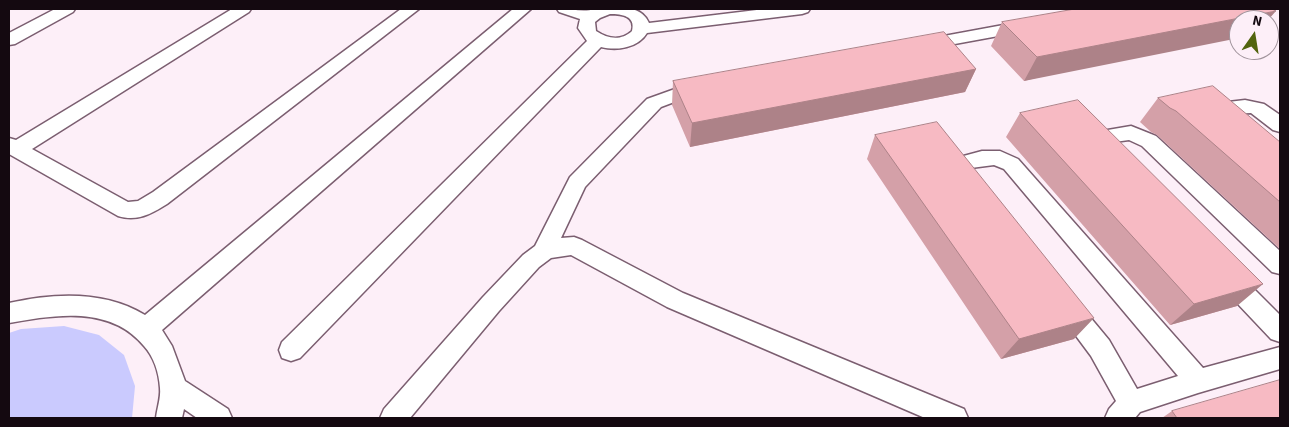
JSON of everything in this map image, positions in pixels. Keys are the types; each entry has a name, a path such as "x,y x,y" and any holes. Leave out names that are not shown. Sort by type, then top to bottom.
{"street":[{"path":"9,40 67,9"},
{"path":"243,9 13,147 125,210 142,209 160,198 411,9"},
{"path":"146,329 523,9"},
{"path":"565,9 590,17"},
{"path":"608,9 631,10 642,22 642,29 638,35 630,40 620,44 608,44 597,41 589,36 585,30 586,23 590,17 608,9"},
{"path":"642,29 802,9"},
{"path":"908,48 1044,23"},
{"path":"290,350 597,41"},
{"path":"543,252 577,182 654,103 714,83"},
{"path":"1236,133 1217,113 1218,109 1258,107 1280,124"},
{"path":"1112,161 1095,142 1097,138 1131,133 1149,140 1280,265"},
{"path":"980,195 962,172 960,167 962,163 995,157 1004,159 1011,164 1198,382"},
{"path":"393,418 491,304 531,261 543,252 557,247 574,246 675,300 955,418"},
{"path":"1210,260 1280,331"},
{"path":"1052,287 1100,348 1125,411 1198,382 1280,358"},
{"path":"9,313 33,307 78,304 116,312 146,329 165,354 173,388 169,418"},
{"path":"173,388 219,418"}],"water":[{"path":"64,326 99,335 124,355 135,386 132,418 9,418 9,333 21,329"}],"building":[{"path":"1075,9 1274,10 1229,10 1229,20 1037,57 1002,22"},
{"path":"944,32 976,69 692,123 673,81"},
{"path":"1213,86 1280,142 1280,202 1176,111 1158,98"},
{"path":"1078,100 1263,284 1194,304 1020,113"},
{"path":"937,122 1094,318 1019,339 875,135"},
{"path":"1280,380 1280,418 1177,418 1172,411"}]}
